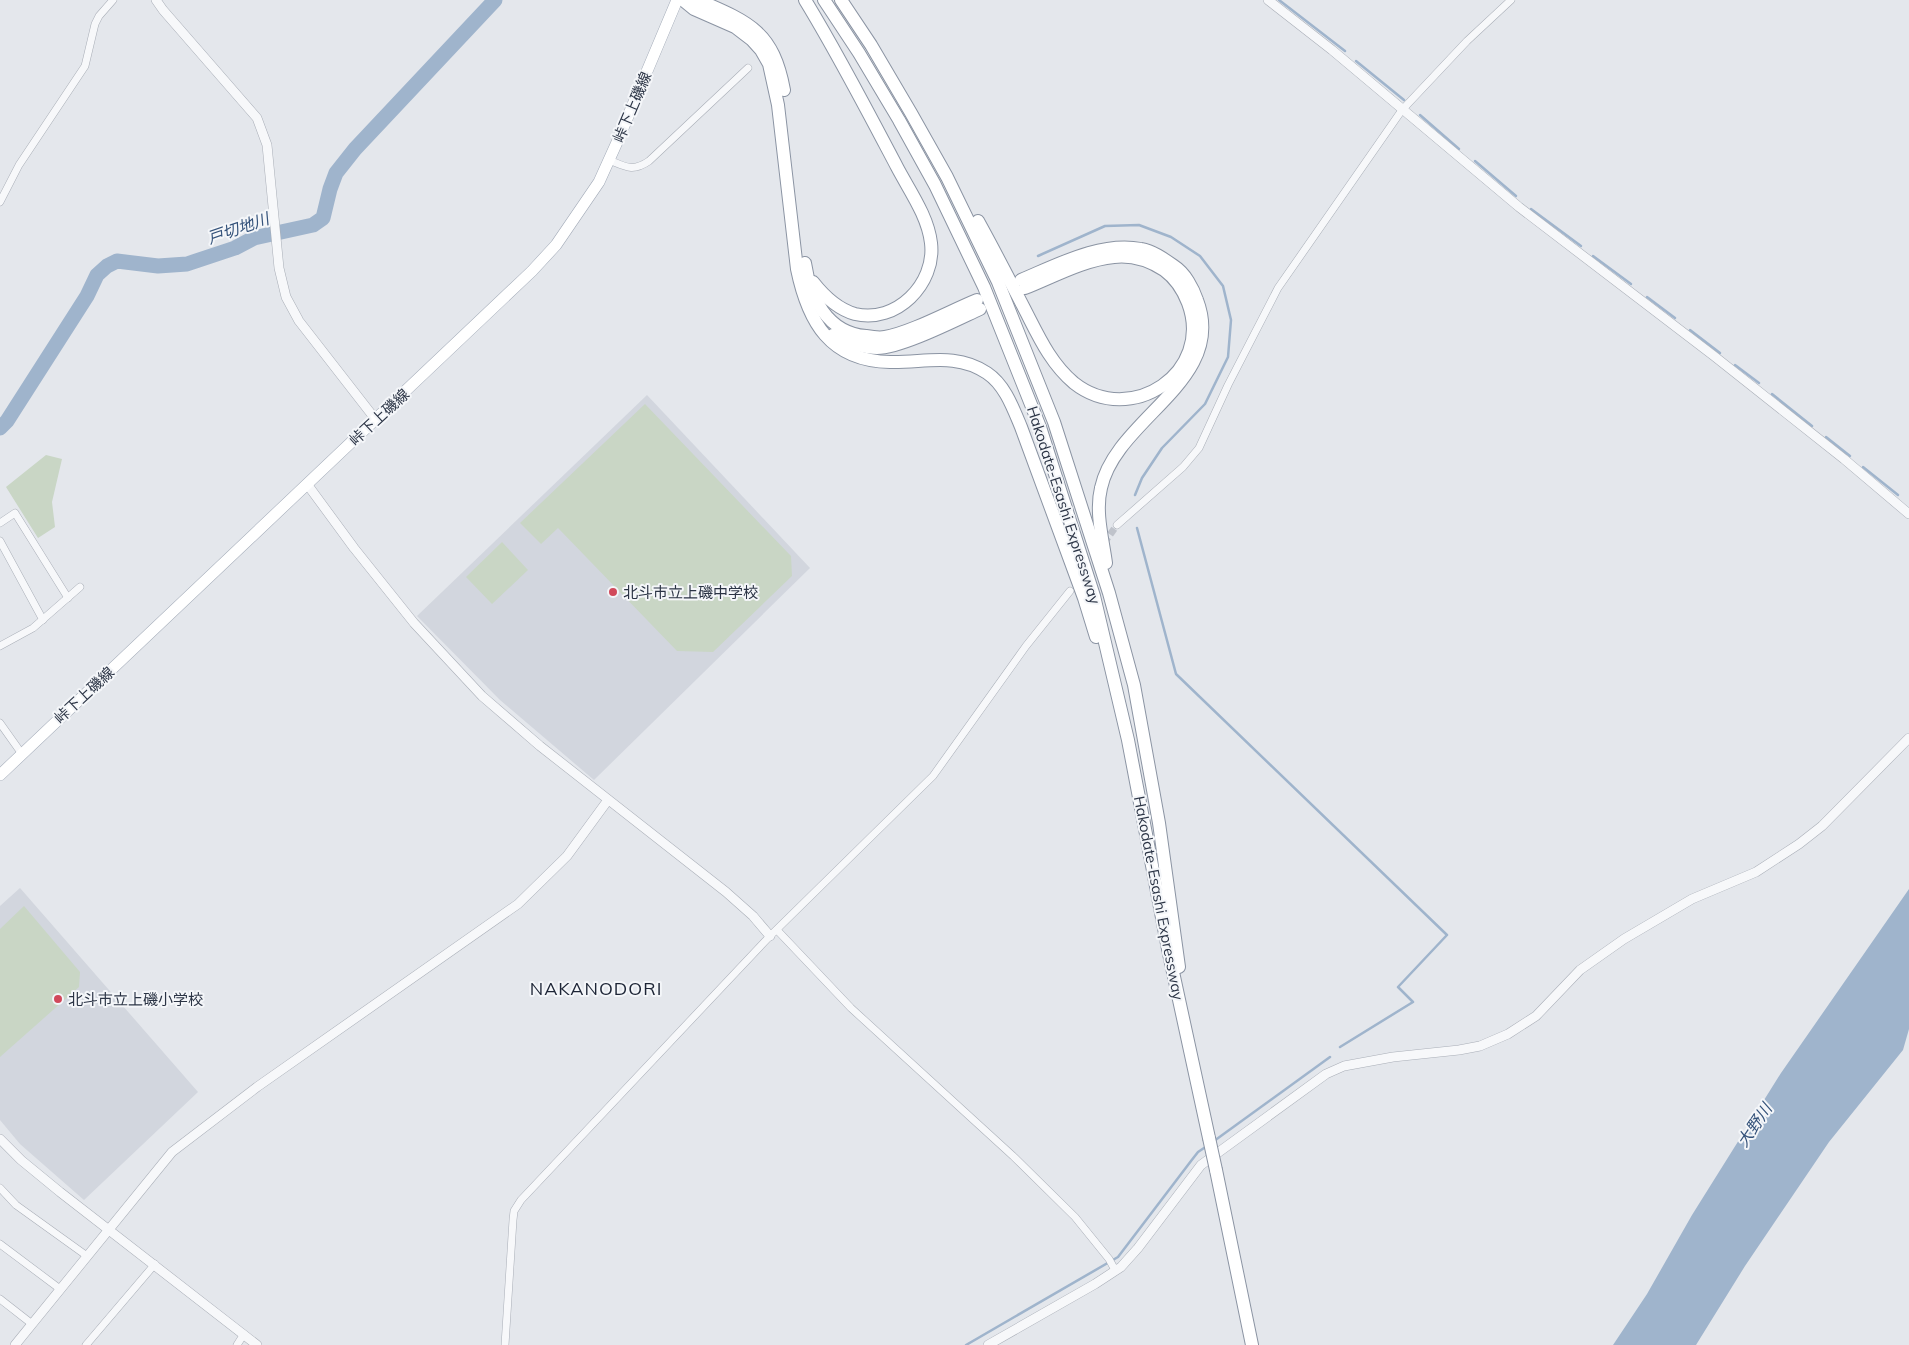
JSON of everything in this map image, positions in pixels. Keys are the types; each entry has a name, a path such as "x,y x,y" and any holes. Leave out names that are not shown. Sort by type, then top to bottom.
{"highway":[{"path":"683,0 694,9 736,27 761,50 769,64 778,105 797,269 810,315 824,335 852,355 890,362 935,359 966,362 988,374 1010,401 1081,589 1128,740"},
{"path":"698,0 732,15 751,27 767,42 774,54 780,70 786,99 807,274 813,295 823,313 844,330 861,336 883,338 978,304 902,342 878,348 851,343 832,335 810,315"},
{"path":"805,0 858,92 924,218 931,242 931,260 925,278 918,290 907,301 883,314 869,316 854,314 838,307 823,296 807,274"},
{"name":"Hakodate-Esashi Expressway","path":"824,0 859,53 899,120 967,248 1004,332 1040,427 1089,578 1128,740 1168,949 1192,1051 1252,1345"},
{"name":"Hakodate-Esashi Expressway","path":"841,0 871,45 947,177 976,235 1017,326 1054,422 1109,593 1134,685 1159,824 1192,1051"},
{"path":"911,113 986,235 1046,351 1075,383 1090,392 1107,398 1125,400 1144,396 1164,386 1182,368 1193,334 1192,314 1185,294 1171,275 1152,262 1135,258 1115,257 1095,261 1023,284 1071,260 1098,251 1123,248 1142,249 1160,257 1177,268 1193,289 1200,309 1203,331 1198,352 1189,372 1119,450 1100,489 1100,514 1109,593"}],"main road":[{"name":"峠下上磯線","path":"0,775 376,420 532,271 556,245 599,182 678,0"}],"street":[{"path":"0,202 20,165 85,66 95,24 99,16 113,0"},
{"path":"156,0 257,118 264,135 281,281 286,297 294,313 376,420"},
{"path":"1268,0 1332,50 1519,208 1684,332 1844,459 1909,514"},
{"path":"1116,525 1183,467 1199,448 1228,385 1278,288 1402,110 1468,41 1511,0"},
{"path":"609,160 627,168 637,168 649,162 748,68"},
{"path":"307,484 354,548 414,623 469,682 509,720 726,892 773,933 1013,1156 1075,1218 1112,1264 1121,1267 1134,1253 1201,1165 1326,1074 1344,1066 1393,1057 1480,1046 1508,1034 1536,1016 1580,970 1624,938 1692,899 1756,872 1799,844 1828,821 1909,738"},
{"path":"0,523 15,512 68,598"},
{"path":"0,541 43,620"},
{"path":"0,645 33,628 80,587"},
{"path":"505,1345 513,1220 514,1211 521,1200 773,933 933,776 1026,646 1070,591"},
{"path":"0,724 22,754"},
{"path":"15,1345 172,1152 257,1087 518,904 567,856 608,800"},
{"path":"0,1138 39,1175 257,1345"},
{"path":"0,1188 16,1205 87,1256"},
{"path":"0,1244 60,1289"},
{"path":"86,1345 155,1264"},
{"path":"988,1345 1095,1284 1112,1264"},
{"path":"0,1299 32,1324"},
{"path":"237,1345 244,1334"}],"shaded area":[{"name":"北斗市立上磯中学校","path":"647,395 810,568 594,780 500,700 417,616"},
{"name":"北斗市立上磯小学校","path":"20,888 198,1092 84,1200 20,1144 0,1120 0,906"}],"green space":[{"path":"645,404 791,556 792,576 713,652 677,651 558,528 541,544 520,523"},
{"path":"46,455 62,459 52,502 55,527 38,538 6,487"},
{"path":"502,542 528,570 492,604 466,577"},
{"path":"24,906 80,972 79,987 0,1057 0,929"}],"water":[{"name":"大野川","path":"1909,889 1909,1029 1903,1050 1829,1142 1745,1266 1696,1345 1613,1345 1647,1294 1692,1215 1781,1073"}],"waterway":[{"name":"戸切地川","path":"0,428 7,421 87,296 97,275 107,266 117,261 158,266 187,264 235,248 254,238 313,225 323,218 336,173 355,149 495,0"},
{"path":"1279,0 1345,51"},
{"path":"1356,61 1404,100"},
{"path":"1420,115 1459,149"},
{"path":"1475,161 1516,196"},
{"path":"1531,209 1581,246"},
{"path":"1038,256 1105,226 1139,225 1171,237 1200,256 1223,286 1231,320 1228,357 1205,404 1162,448 1142,478 1135,495"},
{"path":"1593,256 1631,284"},
{"path":"1647,297 1675,318"},
{"path":"1690,330 1720,353"},
{"path":"1735,365 1759,383"},
{"path":"1772,394 1812,426"},
{"path":"1826,437 1850,456"},
{"path":"1863,467 1898,495"},
{"path":"1137,528 1176,674 1447,935 1398,987 1413,1002 1340,1047"},
{"path":"1214,1141 1330,1057"},
{"path":"966,1345 1118,1257 1198,1152 1207,1146"}],"tunnel":[{"path":"1104,543 1117,525"}],"place":[{"name":"北斗市立上磯中学校","path":"613,592"},
{"name":"北斗市立上磯小学校","path":"58,999"}],"district":[{"name":"NAKANODORI","path":"596,988"}]}
